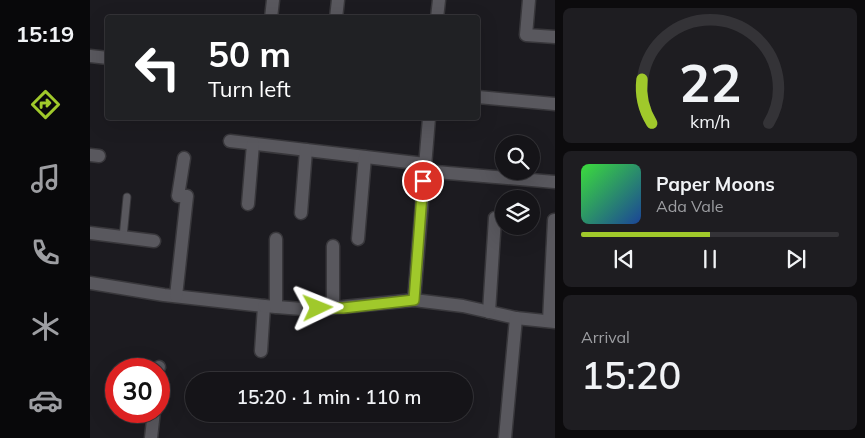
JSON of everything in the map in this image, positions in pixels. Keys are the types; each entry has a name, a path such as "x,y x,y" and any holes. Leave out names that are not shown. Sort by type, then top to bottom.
{"street":[{"path":"271,15 273,0"},
{"path":"336,15 338,0"},
{"path":"437,15 439,0"},
{"path":"529,0 526,35 555,37"},
{"path":"90,56 105,58"},
{"path":"480,97 555,104"},
{"path":"414,300 429,120"},
{"path":"230,142 365,157 424,167 555,182"},
{"path":"248,204 253,144"},
{"path":"301,213 306,150"},
{"path":"358,240 365,157"},
{"path":"176,296 187,196 178,196 184,158"},
{"path":"489,312 495,218"},
{"path":"90,283 176,296 302,309 414,300 463,306 516,318 552,322 554,220"},
{"path":"90,233 154,241"},
{"path":"261,351 270,306 276,239"},
{"path":"333,246 333,308"},
{"path":"505,438 516,318"},
{"path":"152,438 153,423"}],"lane":[{"path":"123,237 127,197"}],"route":[{"path":"318,308 343,308 380,302 414,300 423,181"}]}
